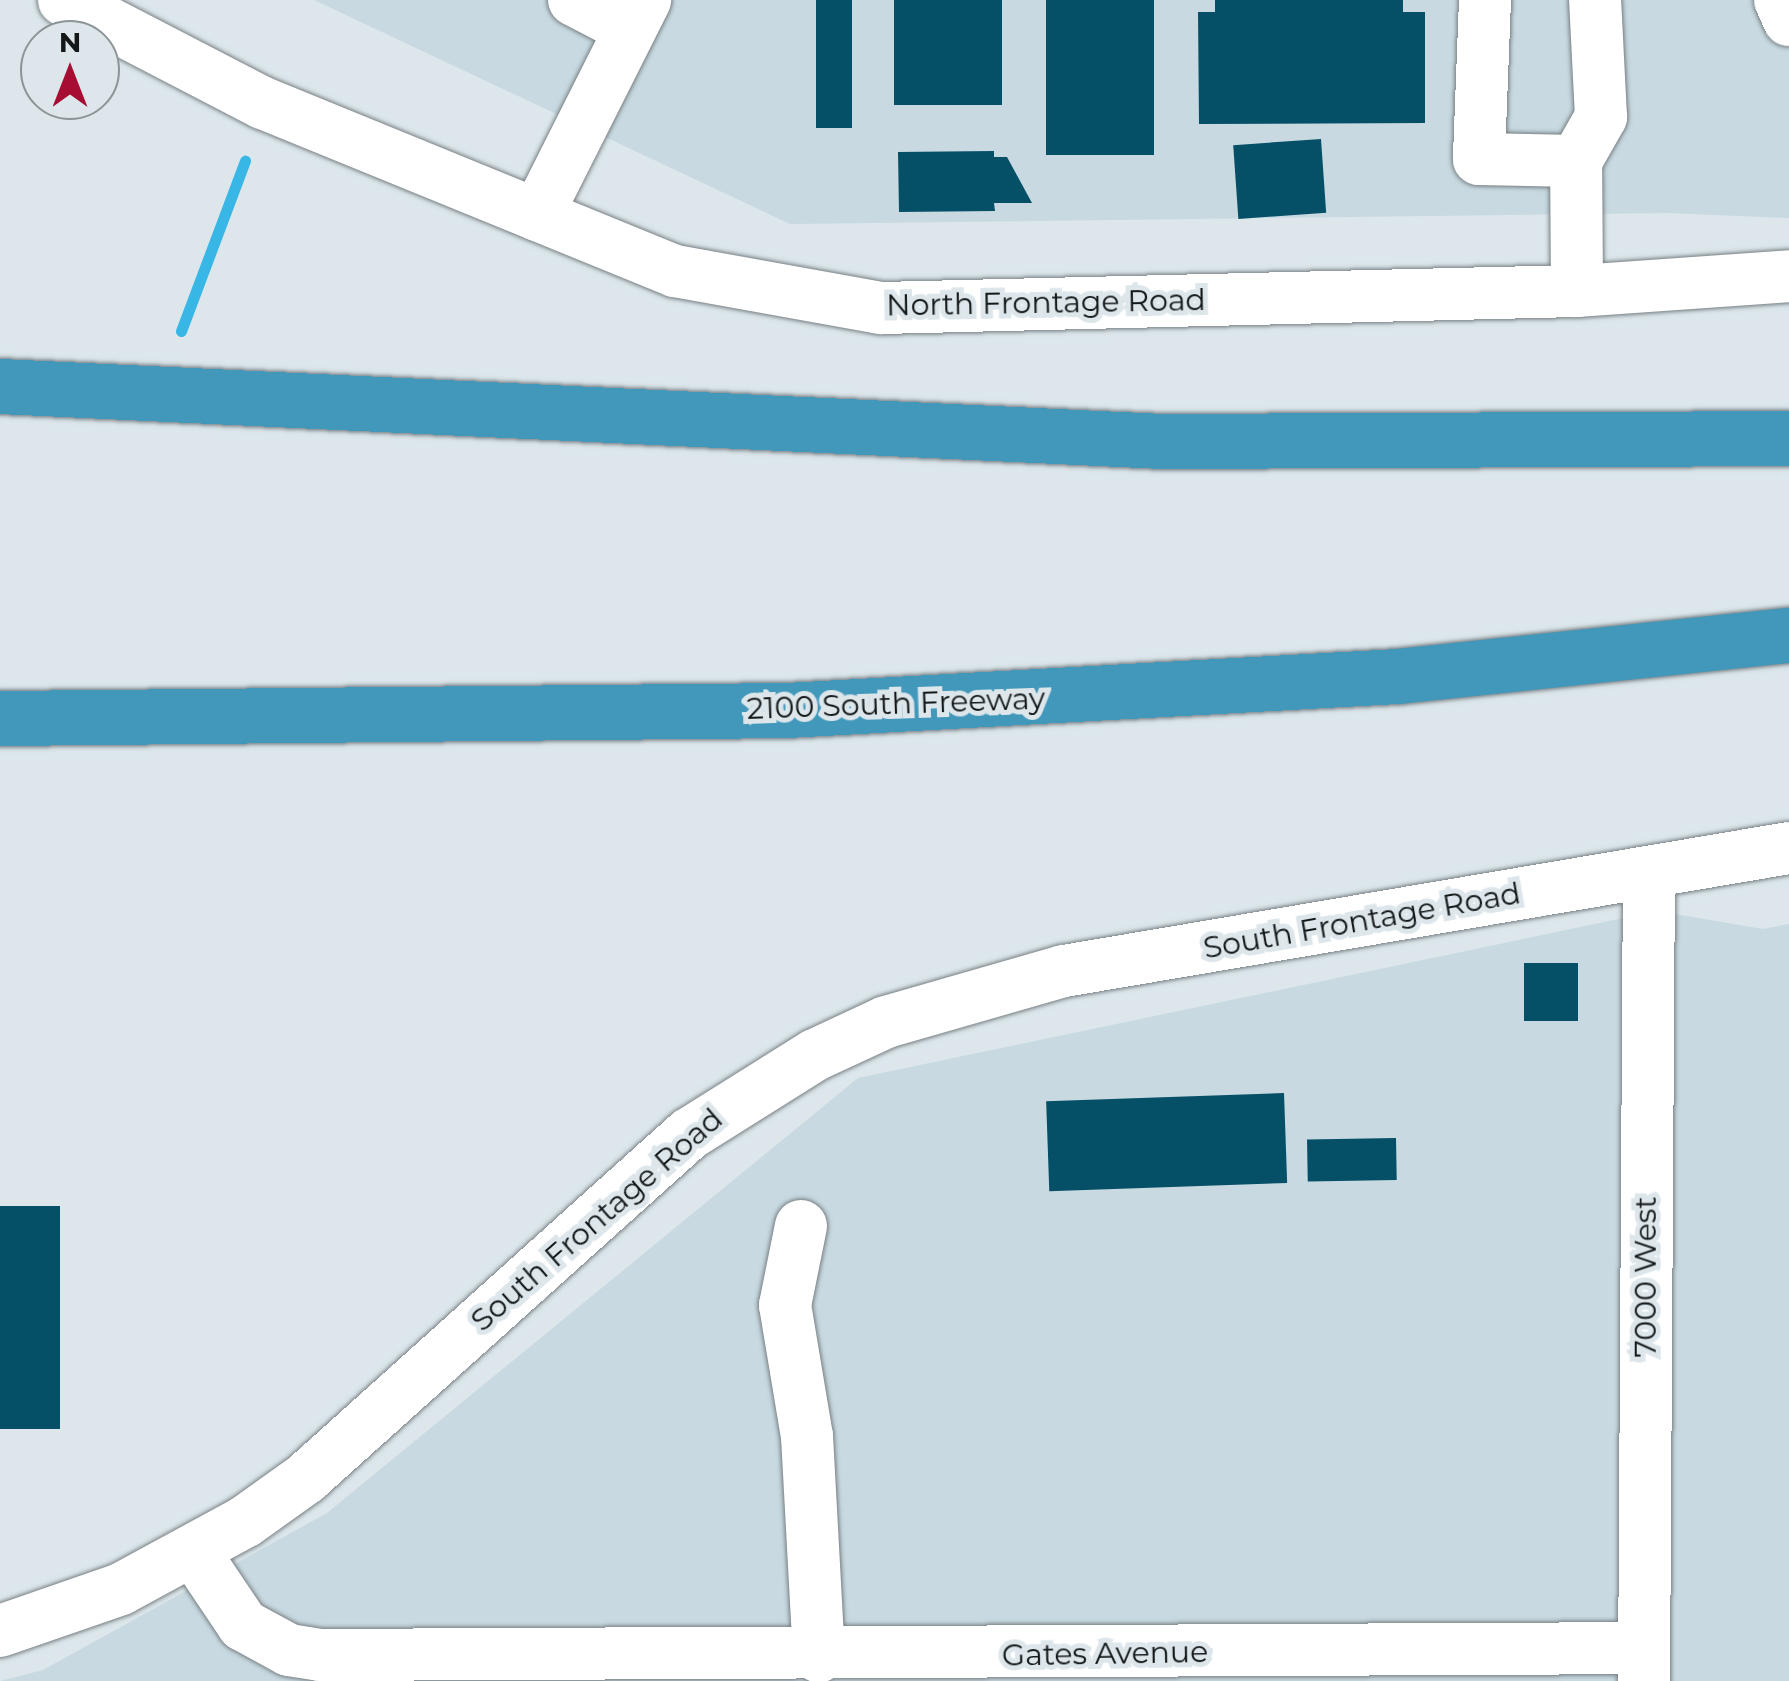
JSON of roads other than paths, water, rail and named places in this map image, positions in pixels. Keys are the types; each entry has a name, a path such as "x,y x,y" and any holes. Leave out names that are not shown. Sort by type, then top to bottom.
{"highway":[{"path":"0,358 120,372 233,398"},
{"path":"0,386 1162,441 1789,438"},
{"path":"0,425 233,398"},
{"name":"2100 South Freeway","path":"0,718 787,710 1378,678 1789,635"}],"street":[{"name":"North Frontage Road","path":"64,0 263,102 675,271 881,308 1578,291 1789,276"},
{"path":"537,215 638,15 574,0"},
{"path":"1485,0 1479,159 1576,161"},
{"path":"1578,291 1576,161 1601,118 1594,0"},
{"path":"1780,0 1789,20"},
{"name":"South Frontage Road","path":"0,1631 121,1589 194,1552 306,1478 689,1134 815,1055 960,996 1064,971 1789,848"},
{"name":"7000 West","path":"1643,1665 1649,872"},
{"path":"801,1226 785,1305 807,1436 818,1656"},
{"name":"Gates Avenue","path":"194,1552 243,1625 289,1650 1643,1665"}],"waterway":[{"path":"181,331 245,161"}]}
